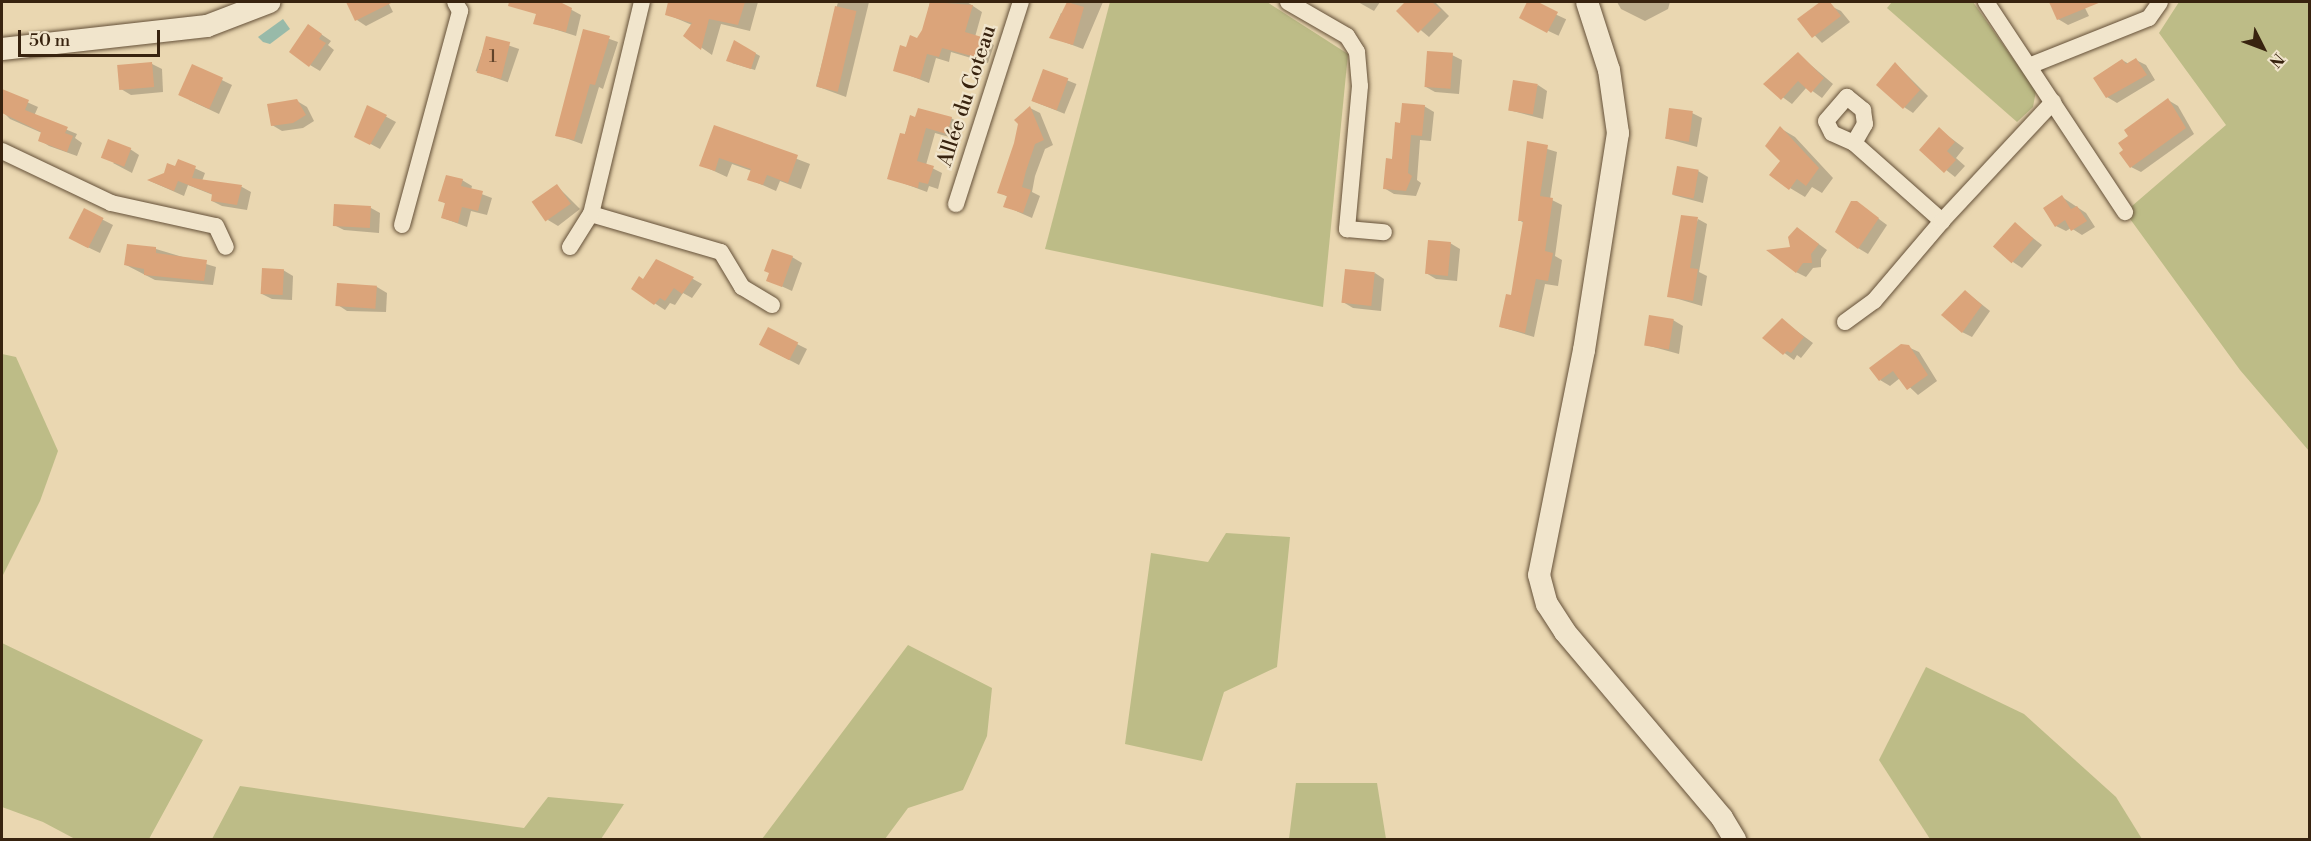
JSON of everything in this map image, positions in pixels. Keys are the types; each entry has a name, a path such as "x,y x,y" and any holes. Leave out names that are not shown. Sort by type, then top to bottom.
{"street":[{"path":"2,49 207,26 270,2"},
{"path":"402,225 460,11 456,2"},
{"path":"570,246 591,214 642,2"},
{"name":"Allée du Coteau","path":"956,204 1021,2"},
{"path":"1288,2 1347,36 1357,52 1360,86 1347,229 1384,232"},
{"path":"1587,2 1610,70 1618,133 1584,350 1539,575 1547,604 1565,632 1722,818 1735,840"},
{"path":"1986,2 2125,213"},
{"path":"2029,66 2149,18 2160,2"},
{"path":"1845,322 1874,301 1942,221 2053,102"},
{"path":"1854,143 1942,221"},
{"path":"2,150 111,203 216,226 226,247"},
{"path":"591,214 721,252 742,287 772,305"}],"shaded area":[{"path":"1110,2 1267,2 1348,54 1323,307 1045,249"},
{"path":"1892,2 1973,2 2036,91 2033,107 2017,122 1887,8"},
{"path":"2179,2 2307,2 2310,5 2309,451 2240,370 2125,212 2226,125 2159,33"},
{"path":"283,19 290,29 270,44 258,37"},
{"path":"2,354 16,357 58,451 40,501 2,577"},
{"path":"1226,533 1290,537 1277,667 1224,692 1202,761 1125,744 1151,553 1208,562"},
{"path":"2,643 203,740 149,839 75,839 43,822 2,807"},
{"path":"908,645 992,688 987,736 963,790 908,808 885,839 762,839"},
{"path":"1926,667 2024,714 2116,797 2142,839 1930,839 1879,760"},
{"path":"1296,783 1377,783 1386,839 1289,839"},
{"path":"240,786 524,828 548,797 624,804 601,839 212,839"}],"building":[{"path":"346,2 393,2 355,21"},
{"path":"509,2 560,2 572,8 566,32 533,24 536,14 508,6"},
{"path":"668,2 745,2 738,25 709,19 701,50 683,36 692,23 665,15"},
{"path":"930,2 973,5 965,32 985,38 979,58 942,48 939,57 927,54 920,79 893,71 900,45 906,47 910,35 917,38 922,30"},
{"path":"1067,2 1084,7 1073,45 1049,38"},
{"path":"1405,2 1432,2 1441,10 1418,33 1396,11"},
{"path":"1527,2 1538,2 1558,12 1547,33 1519,18"},
{"path":"1820,2 1830,2 1841,16 1812,38 1797,19"},
{"path":"2049,2 2101,2 2057,20"},
{"path":"835,6 856,11 838,92 816,87"},
{"path":"308,24 322,34 319,39 326,43 309,67 289,52"},
{"path":"583,29 610,36 595,85 590,84 574,140 555,136"},
{"path":"486,36 510,42 501,79 477,73"},
{"path":"734,40 756,53 751,69 726,61"},
{"path":"1427,51 1453,53 1450,89 1424,87"},
{"path":"1798,52 1824,78 1811,93 1798,81 1781,100 1763,84"},
{"path":"2136,58 2147,75 2106,98 2093,78 2122,59 2126,64"},
{"path":"152,62 154,87 119,90 117,65"},
{"path":"1895,62 1920,90 1903,109 1876,85"},
{"path":"192,64 223,78 209,109 178,95"},
{"path":"1043,69 1068,78 1057,110 1031,101"},
{"path":"1513,80 1538,84 1533,115 1508,111"},
{"path":"2,89 29,100 25,110 68,127 65,133 73,136 67,152 38,141 41,132 2,113"},
{"path":"2168,98 2186,128 2130,168 2119,153 2123,150 2118,143 2128,136 2124,130"},
{"path":"297,99 306,115 293,123 271,126 267,104"},
{"path":"1402,103 1425,105 1422,136 1411,135 1408,173 1412,176 1406,191 1383,189 1386,158 1392,159 1395,122 1400,123"},
{"path":"367,105 387,115 370,145 354,137"},
{"path":"1030,106 1044,140 1035,144 1026,171 1022,187 1031,190 1023,213 1003,207 1007,196 997,193 1014,143 1018,124 1014,120"},
{"path":"918,108 952,117 947,134 926,128 917,161 934,166 928,184 919,182 918,188 887,179 900,133 905,134 910,115 915,117"},
{"path":"1669,108 1693,111 1689,142 1665,139"},
{"path":"714,125 798,155 788,183 767,175 763,185 747,180 751,169 719,158 715,171 699,166"},
{"path":"1780,126 1819,168 1806,186 1797,179 1789,190 1769,175 1780,161 1765,146"},
{"path":"1939,127 1955,142 1947,151 1956,160 1944,173 1919,150"},
{"path":"108,139 131,148 124,167 101,158"},
{"path":"1527,141 1548,145 1540,196 1553,198 1545,251 1553,253 1548,281 1536,279 1525,333 1499,327 1506,294 1511,295 1523,221 1518,221"},
{"path":"178,159 196,166 192,178 242,185 237,205 211,201 212,194 178,181 174,191 147,180 164,173 167,163 175,166"},
{"path":"1677,166 1699,170 1694,198 1672,195"},
{"path":"446,175 463,179 461,186 483,191 478,211 462,207 458,223 441,218 445,203 438,201"},
{"path":"557,184 571,204 545,221 532,202"},
{"path":"2062,195 2071,209 2077,206 2087,221 2071,231 2065,220 2055,227 2043,208"},
{"path":"1851,201 1857,201 1879,218 1858,249 1835,232"},
{"path":"334,204 371,206 370,228 333,226"},
{"path":"84,208 104,218 88,248 69,238"},
{"path":"1681,215 1698,217 1690,268 1698,269 1693,301 1667,297"},
{"path":"2015,222 2034,239 2011,263 1993,247"},
{"path":"1797,227 1819,244 1811,254 1812,263 1803,263 1796,273 1766,250 1790,247 1788,237"},
{"path":"1428,240 1451,242 1448,276 1425,274"},
{"path":"127,244 156,247 156,253 207,260 204,281 144,275 144,269 124,265"},
{"path":"772,249 793,256 782,287 766,281 769,273 764,271"},
{"path":"656,259 694,277 682,294 674,288 665,301 660,298 654,305 631,289 639,276 643,279"},
{"path":"262,268 284,269 283,295 261,294"},
{"path":"1345,269 1375,272 1371,306 1341,303"},
{"path":"337,283 377,286 375,309 335,306"},
{"path":"1965,290 1982,305 1962,333 1941,315"},
{"path":"1649,315 1674,319 1669,350 1644,346"},
{"path":"1782,318 1804,337 1791,353 1787,351 1783,355 1762,338"},
{"path":"768,327 798,342 789,360 759,345"},
{"path":"1901,344 1909,345 1928,375 1907,390 1893,371 1879,381 1869,368"}]}
